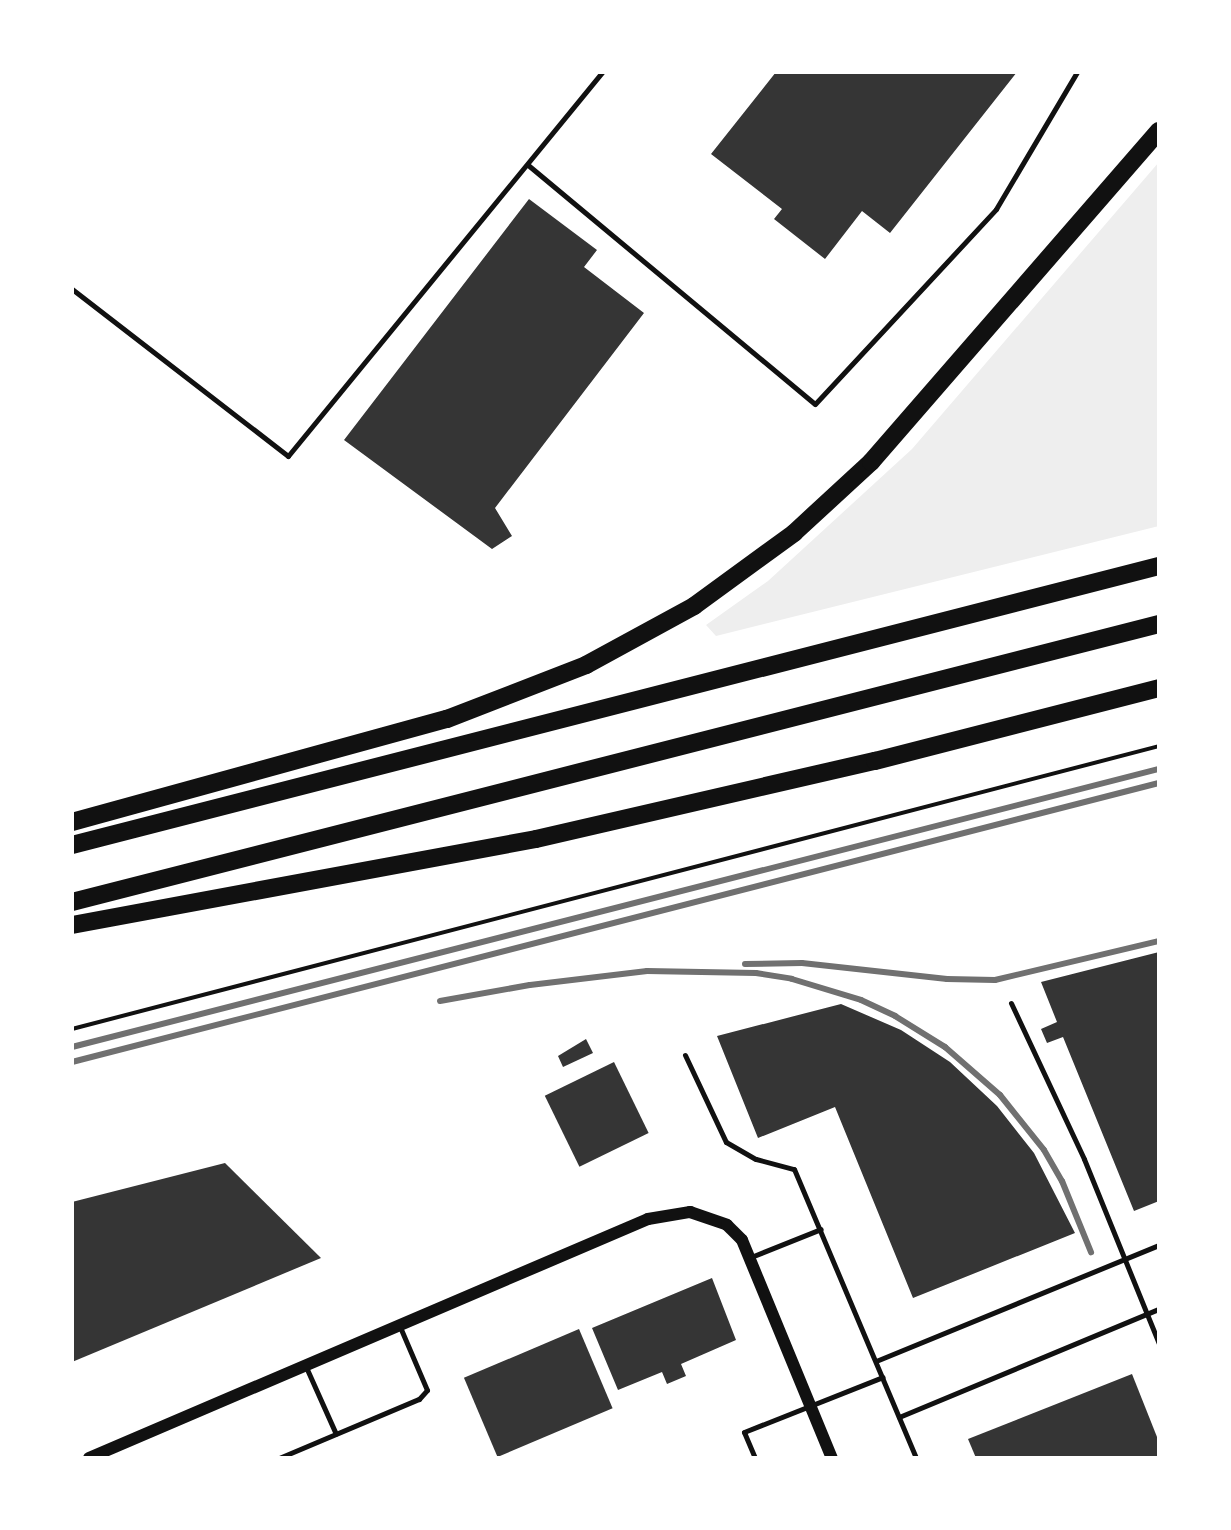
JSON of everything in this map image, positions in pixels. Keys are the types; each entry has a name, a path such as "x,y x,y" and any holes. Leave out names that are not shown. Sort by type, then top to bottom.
{"highway":[{"path":"72,822 447,719 586,665 694,606 794,533 880,453 1159,131"},
{"path":"72,845 1159,566"},
{"path":"72,902 1159,624"},
{"path":"72,925 536,839 875,761 1159,688"}],"street":[{"path":"89,1458 648,1219 680,1212 707,1215 727,1225 751,1257 832,1458"}],"lane":[{"path":"72,289 288,456 602,72"},
{"path":"528,165 815,404 996,209 1077,72"},
{"path":"1011,1003 1126,1258 1159,1344"},
{"path":"685,1055 726,1142 756,1159 794,1169 916,1458"},
{"path":"751,1257 821,1228"},
{"path":"876,1361 1159,1245"},
{"path":"899,1417 1159,1309"},
{"path":"279,1458 419,1399 427,1390 400,1326"},
{"path":"306,1366 336,1434"},
{"path":"755,1458 744,1432 883,1377"}],"path":[{"path":"72,1029 1159,746"}],"shaded area":[{"path":"1159,162 1159,526 716,636 706,625 768,581 912,449"}],"building":[{"path":"776,72 1017,72 890,233 862,211 825,259 774,219 782,209 711,154"},
{"path":"529,199 597,250 584,267 644,313 495,508 512,536 492,549 344,440"},
{"path":"1159,952 1159,1201 1134,1211 1063,1037 1047,1043 1041,1029 1057,1022 1041,982"},
{"path":"841,1004 901,1030 950,1062 997,1106 1034,1153 1075,1233 913,1298 835,1107 758,1138 717,1036"},
{"path":"586,1039 593,1053 563,1067 558,1056"},
{"path":"614,1062 649,1133 579,1167 545,1096"},
{"path":"225,1163 321,1258 72,1362 72,1202"},
{"path":"712,1278 736,1340 681,1364 686,1376 667,1384 662,1372 618,1390 592,1328"},
{"path":"579,1329 613,1408 498,1457 464,1378"},
{"path":"1132,1374 1159,1442 1159,1458 976,1458 968,1439"}],"railway":[{"path":"72,1047 1159,769"},
{"path":"72,1062 1159,783"},
{"path":"745,964 802,963 947,979 995,980 1159,941"},
{"path":"440,1001 530,985 647,971 756,973 792,979 861,1000 895,1016 945,1047 1000,1095 1044,1150 1062,1181 1091,1252"}]}
